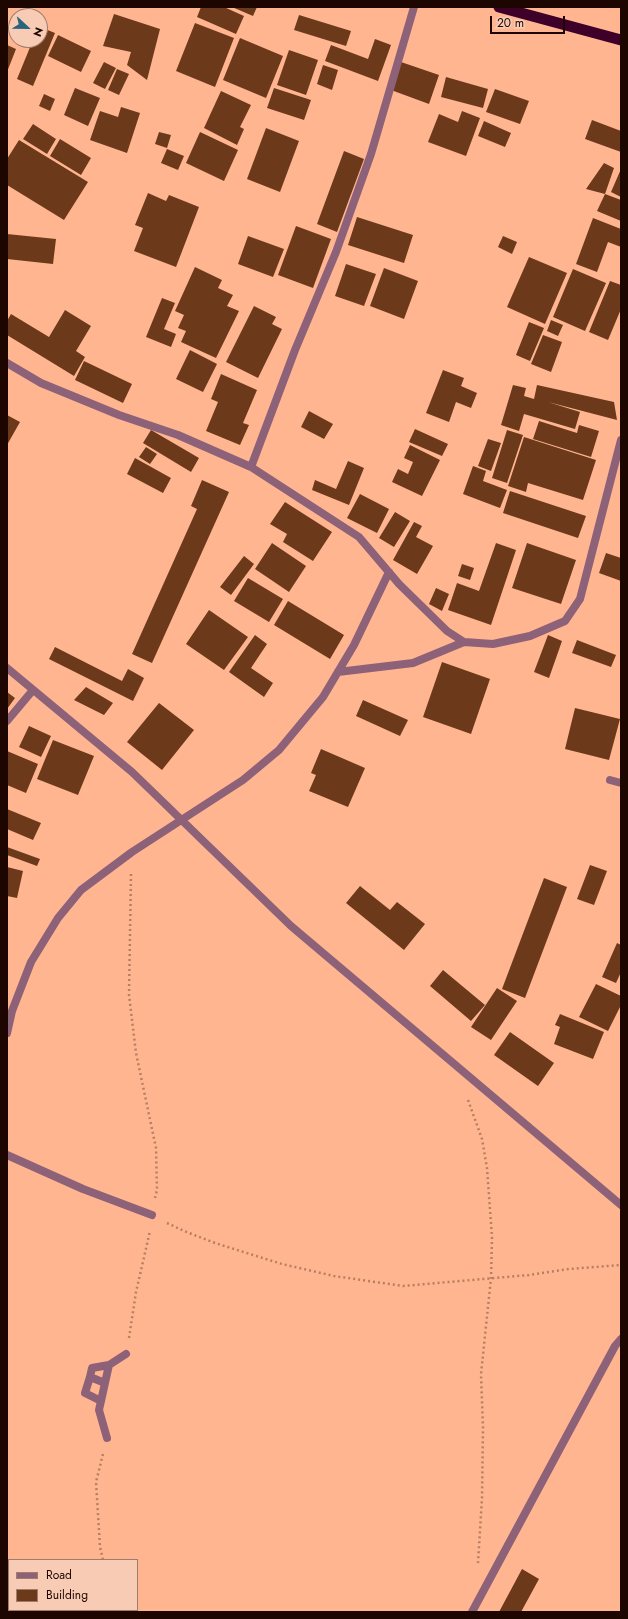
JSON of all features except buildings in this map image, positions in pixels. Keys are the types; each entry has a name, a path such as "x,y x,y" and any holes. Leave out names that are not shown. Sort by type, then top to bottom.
{"highway":[{"path":"499,7 621,40"}],"street":[{"path":"251,467 294,350 336,252 371,154 414,7"},
{"path":"7,363 40,383 178,435 251,467 359,537 399,584 447,631 464,642"},
{"path":"338,672 413,663 464,642 493,644 530,636 565,621 580,599 621,440"},
{"path":"7,1033 12,1011 31,962 58,918 81,890 132,852 243,780 279,750 323,697 354,645 389,572"},
{"path":"7,668 115,757 291,926 621,1205"},
{"path":"7,721 33,690"},
{"path":"610,780 621,783"},
{"path":"7,1155 83,1189 152,1215"},
{"path":"472,1612 615,1346 621,1339"},
{"path":"101,1401 85,1393 92,1368 108,1365 126,1354"},
{"path":"107,1438 99,1410 108,1365"},
{"path":"90,1377 104,1383"}],"path":[{"path":"467,1095 482,1138 487,1168 492,1238 491,1278 481,1374 483,1436 482,1498 478,1570"},
{"path":"152,1215 184,1231 215,1243 282,1264 334,1276 403,1286 491,1278 569,1268 621,1264"}]}
